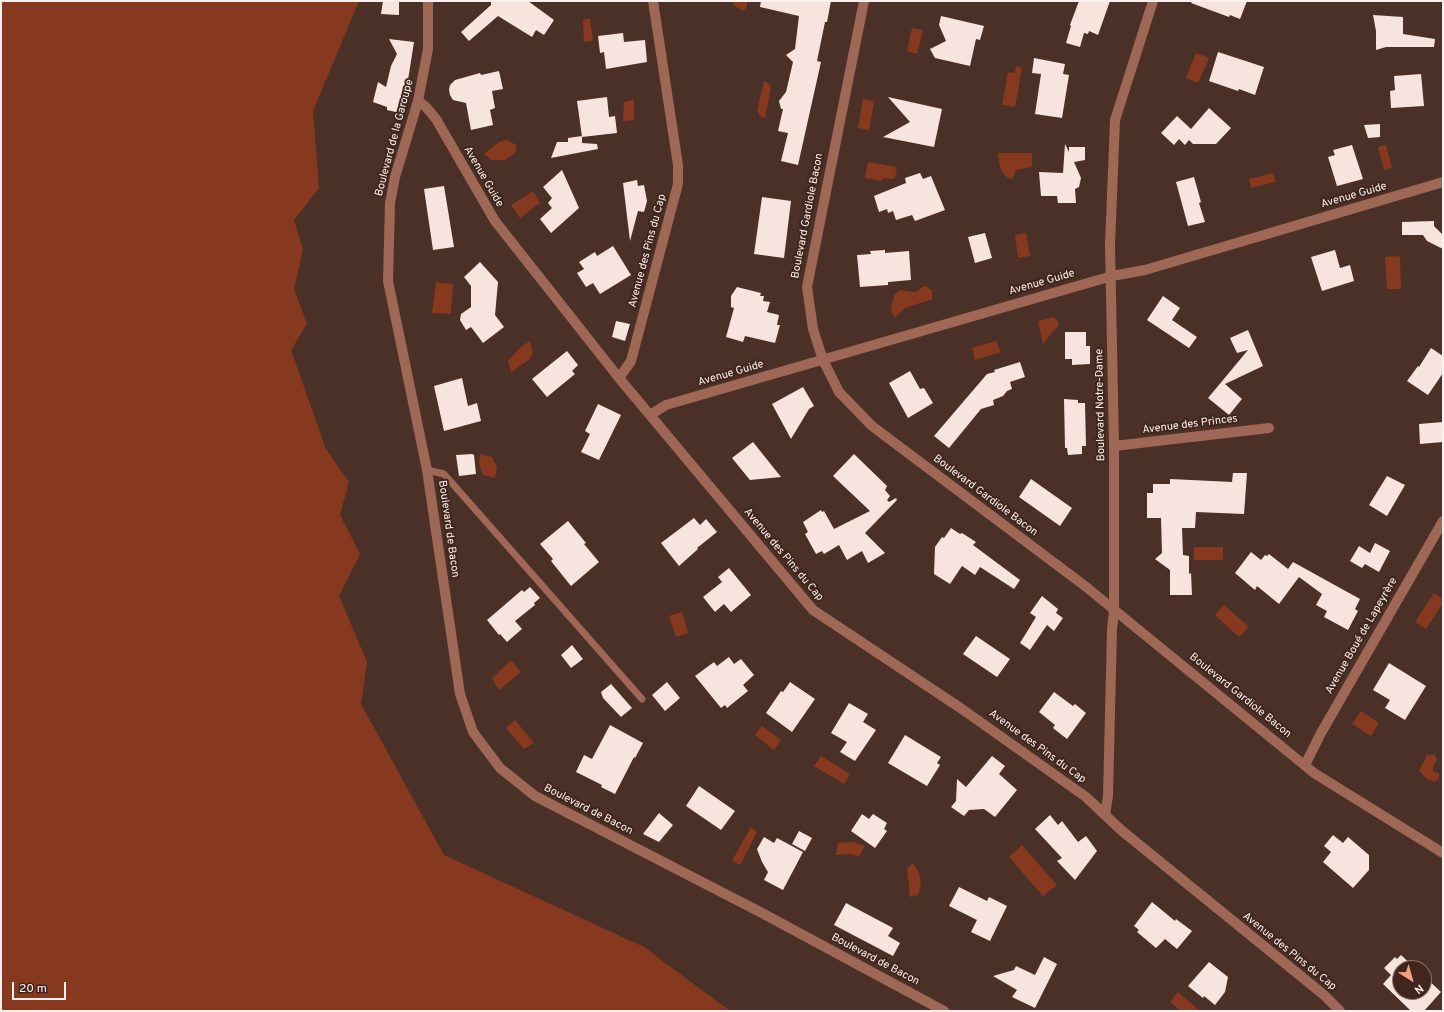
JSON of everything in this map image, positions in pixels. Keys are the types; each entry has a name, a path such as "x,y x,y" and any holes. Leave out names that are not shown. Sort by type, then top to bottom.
{"street":[{"name":"Boulevard de la Garoupe","path":"427,470 388,281 390,203 395,177 418,101 428,49 428,1"},
{"name":"Avenue des Pins du Cap","path":"653,1 678,164 678,184 631,361 619,378 812,610 962,709 1086,797 1120,830 1324,995 1340,1011"},
{"name":"Boulevard Gardiole Bacon","path":"864,1 807,287 813,329 823,360 839,392 872,426 1085,586 1314,773 1443,853"},
{"name":"Boulevard Notre-Dame","path":"1105,815 1108,796 1112,628 1114,611 1114,446 1111,303 1112,276 1110,245 1115,120 1153,1"},
{"name":"Avenue Guide","path":"418,101 426,107 436,119 495,221 619,378"},
{"name":"Avenue Guide","path":"650,415 666,405 1112,276 1145,270 1443,182"},
{"name":"Avenue des Princes","path":"1114,446 1269,428"},
{"name":"Boulevard de Bacon","path":"427,470 460,694 473,732 500,768 535,796 762,913 944,1011"},
{"name":"Avenue Boué de Lapeyrère","path":"1304,765 1443,521"}],"lane":[{"path":"427,470 444,474 642,699"}],"shaded area":[{"path":"1,1 359,1 313,111 319,188 294,220 303,250 294,289 307,324 291,350 326,449 349,482 340,515 360,554 339,596 367,662 361,704 444,855 644,947 730,1011 1,1011"},
{"path":"732,1 749,1 747,3 747,7 743,11 735,6"},
{"path":"590,18 593,41 584,42 583,20"},
{"path":"912,28 923,30 917,54 907,51"},
{"path":"1196,53 1209,58 1198,83 1186,78"},
{"path":"1016,66 1022,68 1015,107 1002,105 1008,72 1015,73"},
{"path":"764,81 768,83 771,88 765,118 760,116 757,110"},
{"path":"863,99 874,101 869,130 858,128"},
{"path":"634,100 634,120 623,121 624,102"},
{"path":"507,140 516,145 516,152 505,160 491,160 484,154 499,142"},
{"path":"1386,145 1392,168 1384,170 1378,147"},
{"path":"998,153 1032,153 1032,167 1016,170 1013,178 1010,179 1002,171"},
{"path":"868,162 896,167 895,169 897,170 895,178 883,178 883,181 865,178"},
{"path":"1273,173 1275,182 1251,188 1249,179"},
{"path":"533,191 540,203 520,218 511,205"},
{"path":"1026,233 1030,256 1018,258 1015,235"},
{"path":"1400,256 1401,289 1387,289 1385,257"},
{"path":"436,282 453,284 451,314 432,313"},
{"path":"925,286 932,290 932,299 907,307 894,317 891,310 894,295 900,290 915,292"},
{"path":"1054,317 1058,322 1058,327 1043,344 1038,321"},
{"path":"530,341 533,354 529,360 511,372 508,361 521,347"},
{"path":"996,341 1001,352 975,360 972,348"},
{"path":"480,454 492,457 497,468 495,478 483,475 479,464"},
{"path":"1194,547 1223,547 1223,560 1194,560"},
{"path":"1434,593 1443,599 1443,603 1426,629 1415,622"},
{"path":"1224,605 1249,627 1239,637 1215,615"},
{"path":"682,612 688,633 676,637 669,616"},
{"path":"511,660 521,672 499,690 492,678"},
{"path":"1361,711 1379,723 1371,736 1352,724"},
{"path":"515,720 534,743 524,749 506,728"},
{"path":"762,726 781,740 774,750 755,735"},
{"path":"1427,755 1435,755 1437,760 1433,766 1433,771 1439,774 1439,779 1434,782 1427,779 1419,771"},
{"path":"821,756 850,774 844,784 814,766"},
{"path":"751,827 757,832 740,865 732,861"},
{"path":"853,842 865,846 859,856 849,854 836,855 838,843"},
{"path":"1022,845 1057,885 1043,896 1009,857"},
{"path":"912,863 919,874 921,882 918,895 910,897 907,869"},
{"path":"1178,992 1200,1011 1181,1011 1170,1002"}],"building":[{"path":"383,1 399,1 399,15 381,14"},
{"path":"491,1 528,1 554,20 544,35 536,30 532,37 498,16 469,41 461,32 491,5"},
{"path":"761,1 831,1 817,61 821,62 798,165 781,161 788,133 778,131 783,109 781,109 779,101 786,92 793,62 786,55 795,49 799,16 760,7"},
{"path":"1079,1 1110,1 1098,35 1089,31 1088,34 1084,33 1080,47 1066,43 1070,25"},
{"path":"1192,1 1247,1 1240,19 1230,15 1229,17 1191,3"},
{"path":"1373,15 1403,17 1403,34 1435,39 1434,47 1386,47 1376,50 1376,31"},
{"path":"941,16 984,26 980,40 976,39 970,66 935,58 930,49 946,41 939,25"},
{"path":"623,33 624,42 645,40 647,62 606,69 604,52 600,53 598,36"},
{"path":"389,39 414,42 408,80 400,113 387,110 387,107 373,102 378,82 386,87 391,66 397,54"},
{"path":"1218,52 1264,67 1255,95 1209,81"},
{"path":"1034,58 1065,64 1063,74 1069,75 1062,118 1035,114 1041,74 1032,73"},
{"path":"499,71 503,89 492,91 495,108 490,110 493,125 471,130 466,103 453,100 449,90 450,85 455,80 480,73 481,75"},
{"path":"1421,74 1424,106 1391,108 1390,91 1395,90 1394,76"},
{"path":"607,97 609,117 615,116 617,133 582,137 577,101"},
{"path":"888,97 942,109 934,147 883,137 910,122"},
{"path":"1209,108 1231,128 1216,144 1193,144 1189,140 1185,145 1179,139 1174,145 1161,133 1177,116 1191,129"},
{"path":"1380,124 1380,137 1368,138 1364,125"},
{"path":"582,136 582,143 597,144 598,149 551,158 557,142 568,142 568,138"},
{"path":"1065,144 1069,152 1069,147 1085,147 1085,160 1074,162 1081,178 1079,187 1075,189 1076,203 1058,203 1057,196 1041,196 1039,172 1063,173"},
{"path":"1352,145 1363,179 1337,186 1328,157 1335,155 1333,150"},
{"path":"562,170 579,208 551,233 540,219 552,208 548,203 552,198 543,187"},
{"path":"920,173 923,179 931,176 945,210 915,221 912,215 896,220 893,211 888,213 887,209 879,212 874,196 906,183 905,178"},
{"path":"1194,177 1201,202 1199,203 1205,222 1188,226 1176,182"},
{"path":"637,180 638,186 644,185 647,201 644,212 638,211 630,241 623,183"},
{"path":"444,186 454,247 433,250 424,189"},
{"path":"762,197 791,201 784,258 754,254"},
{"path":"1434,221 1434,226 1443,235 1443,249 1427,241 1423,235 1402,235 1402,222"},
{"path":"985,233 992,258 975,263 968,237"},
{"path":"613,246 631,275 600,294 593,283 586,287 577,273 584,269 579,262 595,252 597,256"},
{"path":"885,250 885,253 909,251 911,280 888,282 888,285 860,287 857,255 871,254 870,251"},
{"path":"1335,250 1340,268 1350,265 1354,281 1322,291 1311,257"},
{"path":"480,262 498,282 495,315 504,327 483,343 471,327 466,330 460,320 461,314 471,307 471,286 464,277"},
{"path":"737,287 761,293 760,296 764,296 763,301 770,302 767,312 779,315 777,325 780,325 775,343 745,336 743,342 726,337 734,308 731,307 731,296"},
{"path":"1163,296 1180,308 1172,320 1197,337 1189,348 1147,320"},
{"path":"616,321 630,324 625,341 612,337"},
{"path":"1248,330 1263,366 1225,384 1242,399 1229,415 1208,398 1248,350 1237,353 1230,338"},
{"path":"1065,332 1086,332 1086,346 1090,346 1090,364 1072,365 1072,359 1065,359"},
{"path":"1431,348 1443,356 1443,373 1428,395 1407,381 1418,366 1419,367"},
{"path":"567,351 578,365 572,371 575,374 547,397 532,379"},
{"path":"1020,362 1025,377 1010,382 1012,389 1007,391 1003,396 993,400 994,405 981,409 949,448 934,436 987,374 995,372 994,370"},
{"path":"910,371 920,389 924,388 933,403 908,418 889,383"},
{"path":"462,378 468,406 477,403 481,421 444,431 434,386"},
{"path":"803,387 814,406 809,409 791,439 772,404"},
{"path":"1064,399 1078,400 1078,403 1085,403 1086,446 1082,446 1082,454 1068,455 1067,448 1065,448"},
{"path":"598,404 621,415 599,460 581,452 590,434 585,431"},
{"path":"1443,422 1443,442 1420,444 1419,424"},
{"path":"753,442 781,477 750,480 732,458"},
{"path":"854,454 887,486 885,490 890,496 887,500 889,502 896,498 897,500 865,533 885,553 868,563 862,551 847,560 839,545 824,554 822,551 816,554 805,534 808,532 803,522 821,510 822,512 824,511 834,529 870,511 833,476"},
{"path":"456,455 474,455 476,474 459,476"},
{"path":"1233,473 1247,473 1244,514 1196,512 1195,528 1182,528 1183,555 1189,556 1189,574 1191,573 1192,595 1170,595 1170,570 1155,559 1162,553 1161,518 1147,518 1147,493 1153,493 1153,484 1170,484 1170,479 1232,482"},
{"path":"1387,476 1405,485 1387,516 1369,505"},
{"path":"1031,479 1072,508 1060,526 1019,497"},
{"path":"694,518 700,525 706,519 717,532 697,548 698,549 679,566 661,543"},
{"path":"568,521 599,562 571,586 551,561 553,559 540,544"},
{"path":"951,528 976,542 973,545 1020,580 1014,589 980,567 975,575 962,566 950,584 934,574 935,547"},
{"path":"1375,543 1390,551 1379,572 1365,564 1362,568 1350,561 1359,546 1370,553"},
{"path":"1251,552 1261,560 1265,555 1267,556 1269,554 1288,569 1293,562 1360,599 1355,609 1358,611 1348,630 1324,617 1327,611 1316,605 1322,594 1299,577 1279,604 1257,586 1255,590 1235,573"},
{"path":"729,568 751,595 731,612 724,604 715,612 703,597 722,582 718,577"},
{"path":"530,587 540,598 534,603 535,605 515,621 522,629 507,642 500,634 499,635 487,620 522,590 524,592"},
{"path":"1042,596 1058,609 1056,613 1063,618 1054,631 1047,625 1030,650 1020,643 1036,617 1030,613"},
{"path":"976,636 1010,659 997,677 963,654"},
{"path":"572,645 583,659 571,668 561,655"},
{"path":"729,657 734,664 741,659 754,675 743,685 748,691 727,708 725,705 721,708 695,676 714,662 717,666"},
{"path":"1389,663 1426,686 1405,720 1385,708 1390,700 1373,690"},
{"path":"667,682 680,698 665,711 652,695"},
{"path":"790,682 815,699 792,732 766,713 781,691 783,692"},
{"path":"611,684 632,708 621,717 603,698 601,692"},
{"path":"1054,692 1073,706 1075,704 1086,713 1067,739 1053,728 1055,725 1039,712"},
{"path":"849,703 868,714 863,722 876,730 855,761 840,752 847,742 831,733"},
{"path":"610,725 643,743 615,794 601,787 602,785 576,772 584,755 592,759"},
{"path":"905,735 941,757 937,763 940,765 927,786 888,763"},
{"path":"992,756 1005,766 999,774 1017,790 995,817 984,809 969,810 964,816 951,807 956,801 957,779 966,787"},
{"path":"699,786 735,811 721,830 686,806"},
{"path":"659,813 673,825 659,842 643,834"},
{"path":"862,814 869,819 873,814 887,823 884,829 887,831 875,848 851,831"},
{"path":"1050,815 1058,825 1062,821 1078,842 1086,836 1097,851 1075,880 1057,861 1062,858 1035,829"},
{"path":"799,831 812,838 805,851 792,844"},
{"path":"1333,835 1343,843 1348,837 1369,855 1369,870 1353,888 1323,862 1331,852 1324,846"},
{"path":"764,837 774,843 777,838 803,852 783,890 764,880 768,872 757,849"},
{"path":"959,887 987,901 989,897 1007,906 990,941 971,932 977,920 949,906"},
{"path":"1152,902 1175,921 1176,919 1192,931 1177,949 1165,939 1156,948 1137,932 1139,930 1134,926"},
{"path":"846,903 893,928 888,936 900,943 893,956 834,925"},
{"path":"1401,955 1406,960 1392,960 1395,957 1397,959"},
{"path":"1044,957 1057,964 1035,1008 1012,997 1017,990 993,976 1014,970 1016,966 1035,975"},
{"path":"1392,960 1392,993 1383,984 1391,975 1384,968"},
{"path":"1209,962 1228,977 1225,992 1215,1005 1188,986"},
{"path":"1432,984 1441,992 1424,1011 1411,1011 1400,1000 1432,1000"}]}
